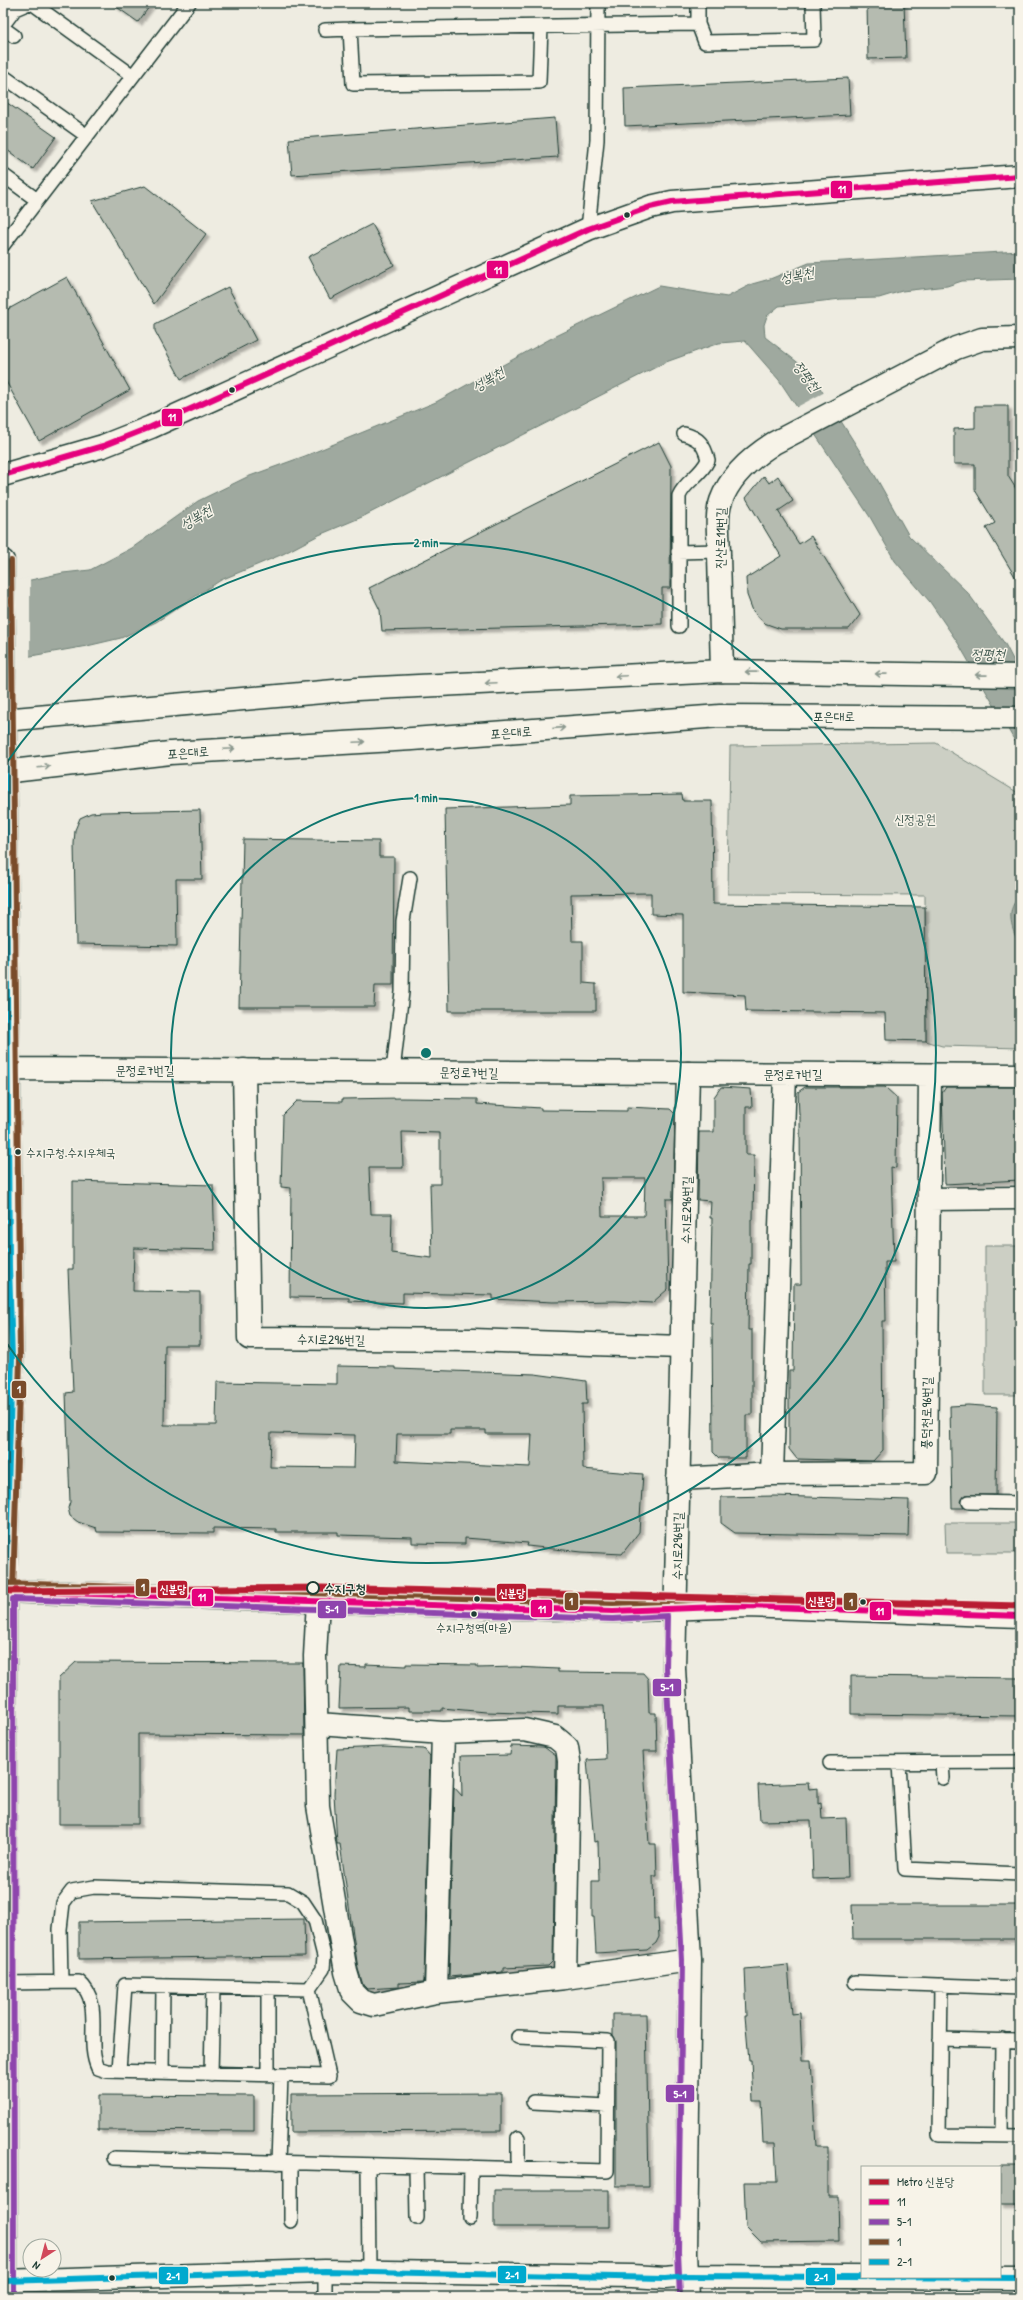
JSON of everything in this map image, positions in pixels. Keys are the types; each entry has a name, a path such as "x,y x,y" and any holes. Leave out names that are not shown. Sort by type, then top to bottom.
{"street":[{"path":"3,475 103,446 151,427 588,229 650,207 672,202 1020,176"},
{"name":"진산로11번길","path":"722,671 718,526 721,501 729,484 757,454 788,435 889,385 956,348 982,339 1020,338"},
{"path":"3,561 8,1070 6,1267 12,1358 4,1591 4,2286 325,2271 632,2276 665,2278 688,2287 1020,2278"},
{"path":"4,720 357,690 722,671 1020,676"},
{"name":"포은대로","path":"4,772 170,753 412,739 720,716 941,716 1020,718"},
{"name":"문정로7번길","path":"8,1070 244,1070 930,1075"},
{"name":"수지로296번길","path":"244,1070 249,1338 473,1340 681,1347"},
{"name":"수지로296번길","path":"688,1073 685,1276 681,1347 674,1668 690,1960 686,2252 688,2287"},
{"path":"772,1474 785,1074"},
{"path":"930,1075 1020,1075"},
{"name":"풍덕천로96번길","path":"678,1479 772,1474 926,1473 930,1198 930,1075"},
{"path":"930,1198 1020,1198"},
{"path":"4,1591 613,1611 746,1606 1020,1616"},
{"path":"318,1601 315,1656 318,1724 318,1806 346,1972 352,1992 361,2001 374,2005 436,1992 565,1978 690,1960"},
{"path":"318,1724 443,1733 524,1730 555,1737 567,1747 569,1761 565,1978"},
{"path":"436,1992 443,1733"}],"lane":[{"path":"14,36 3,27 15,8 30,3 133,76"},
{"path":"3,245 189,3"},
{"path":"588,229 597,140 598,3"},
{"path":"698,3 698,24 705,42 814,40 813,3"},
{"path":"325,30 698,24"},
{"path":"350,29 353,84 539,82 541,26"},
{"path":"3,76 87,136"},
{"path":"3,176 37,200"},
{"path":"679,626 678,552 680,496 683,487 703,471 708,460 704,446 696,437 684,434"},
{"path":"678,552 719,552"},
{"path":"393,1071 402,992 403,921 410,878"},
{"path":"969,1502 1020,1503"},
{"path":"830,1763 1020,1762"},
{"path":"900,1763 905,1869 1020,1874"},
{"path":"942,1763 944,1778"},
{"path":"5,1983 79,1982 87,1989 92,2002 93,2058 98,2068 211,2074 329,2076 309,1989 323,1969 324,1956 316,1920 303,1902 288,1893 94,1887 72,1891 63,1903 60,1929 61,1982"},
{"path":"855,1982 1020,1988"},
{"path":"119,2070 125,1985 309,1989"},
{"path":"941,1985 939,2135 1020,2136"},
{"path":"162,2072 163,1987"},
{"path":"211,2074 213,1987"},
{"path":"268,1988 268,2075"},
{"path":"114,2158 368,2166 607,2171 608,2041 518,2037"},
{"path":"940,2039 1020,2041"},
{"path":"1001,2136 1002,2040"},
{"path":"281,2075 284,2163 291,2221"},
{"path":"533,2102 607,2106"},
{"path":"518,2138 518,2168"},
{"path":"368,2166 369,2272"},
{"path":"416,2167 417,2218"},
{"path":"470,2218 471,2167"},
{"path":"325,2271 325,2297"}],"green space":[{"name":"신정공원","path":"936,743 1020,794 1020,1048 942,1046 926,1041 925,895 728,894 730,746"},
{"path":"985,1246 1020,1246 1020,1395 985,1395"},
{"path":"945,1523 1020,1523 1020,1553 946,1553"}],"water":[{"path":"1020,251 1020,279 962,281 947,286 902,291 879,298 841,299 779,306 767,316 764,325 765,337 810,372 873,472 909,536 968,593 1005,644 1020,673 1020,750 958,643 930,602 895,561 870,517 779,380 745,341 719,343 666,362 362,517 319,535 283,554 221,580 156,622 121,638 87,646 3,661 3,586 63,573 90,570 132,548 198,501 247,477 305,456 436,402 550,339 659,286 727,297 752,284 770,279 809,263"},
{"path":"1018,898 1020,898 1020,945 1014,934 1011,922 1012,909"}],"pier":[{"path":"825,392 842,420 812,434 795,408"},
{"path":"30,578 30,658 3,663 3,584"}],"building":[{"path":"111,3 152,3 138,22"},
{"path":"867,3 904,3 906,58 868,59"},
{"path":"848,78 850,115 625,126 624,88"},
{"path":"3,100 56,137 33,169 3,147"},
{"path":"555,118 558,157 292,175 289,139"},
{"path":"145,186 206,234 154,304 92,201"},
{"path":"372,224 394,265 330,299 308,257"},
{"path":"67,277 130,390 39,441 3,376 3,312"},
{"path":"228,287 256,340 181,379 155,331 155,324"},
{"path":"975,406 1008,406 1008,476 1020,495 1020,585 986,528 995,523 975,490 975,464 954,464 954,429 975,428"},
{"path":"659,442 671,466 670,588 662,588 662,624 382,631 380,610 369,588"},
{"path":"764,476 769,483 778,476 793,501 778,511 799,544 811,536 860,615 849,629 781,629 764,623 753,611 747,595 746,578 781,556 746,498"},
{"path":"682,794 683,801 712,801 713,904 925,907 926,1041 886,1040 885,1013 746,1011 745,995 683,992 683,915 651,914 651,893 571,894 572,941 583,941 583,983 596,984 596,1011 449,1011 445,809 570,805 570,796"},
{"path":"200,810 202,879 176,879 177,946 76,944 74,844 75,830 80,818 91,813 103,812"},
{"path":"243,839 379,841 379,857 394,857 393,985 375,985 374,1007 239,1007"},
{"path":"721,1087 751,1089 752,1107 746,1107 746,1155 754,1155 753,1219 751,1219 751,1264 749,1264 748,1330 752,1330 752,1415 746,1415 746,1458 719,1458 713,1452 712,1323 710,1323 712,1218 710,1218 711,1201 698,1200 699,1132 714,1132 714,1097"},
{"path":"805,1087 885,1087 897,1098 896,1168 891,1167 894,1262 885,1262 886,1321 882,1321 883,1450 873,1461 797,1459 789,1449 789,1371 793,1371 794,1284 801,1284 800,1115 798,1092"},
{"path":"946,1087 1020,1087 1020,1180 945,1184 942,1093"},
{"path":"342,1099 477,1099 477,1104 541,1108 541,1110 627,1111 627,1107 670,1109 675,1114 673,1199 666,1199 668,1289 652,1303 615,1301 553,1302 493,1299 493,1295 403,1293 403,1303 349,1301 349,1298 290,1297 291,1188 281,1187 283,1115 297,1101 342,1102","holes":["402,1132 440,1133 440,1184 430,1184 432,1258 391,1253 392,1214 371,1214 369,1168 403,1168","601,1178 645,1178 644,1216 602,1216"]},
{"path":"73,1181 213,1185 215,1250 134,1248 133,1291 200,1292 200,1345 165,1345 164,1425 216,1425 217,1382 337,1384 337,1366 395,1367 395,1369 535,1374 586,1381 587,1404 582,1404 583,1469 643,1474 639,1532 622,1554 582,1552 527,1546 528,1543 465,1538 465,1544 412,1543 412,1537 338,1535 338,1532 276,1532 276,1529 213,1528 213,1533 97,1532 96,1528 78,1522 70,1516 68,1508 70,1502 66,1393 73,1392 68,1269 73,1269","holes":["450,1430 486,1430 486,1434 532,1434 530,1467 396,1461 397,1434 450,1434","271,1433 355,1435 354,1468 270,1467"]},
{"path":"968,1405 997,1407 996,1495 966,1495 961,1501 964,1508 952,1508 950,1406"},
{"path":"774,1496 909,1500 908,1536 735,1533 721,1523 721,1497"},
{"path":"76,1662 303,1663 304,1735 138,1734 138,1824 59,1824 59,1678"},
{"path":"366,1664 406,1666 406,1664 477,1665 477,1668 515,1667 558,1669 558,1672 643,1673 648,1679 649,1713 656,1713 657,1751 643,1751 649,1844 656,1844 657,1876 653,1876 654,1919 658,1919 659,1937 656,1943 647,1950 596,1953 594,1917 592,1917 592,1881 599,1881 598,1841 594,1842 587,1760 606,1759 604,1706 558,1706 558,1714 486,1712 442,1708 442,1711 409,1711 409,1707 339,1708 341,1666 366,1667"},
{"path":"851,1676 1020,1678 1020,1716 851,1714"},
{"path":"511,1746 544,1747 556,1756 553,1961 548,1966 503,1968 503,1972 449,1977 454,1787 462,1796 461,1756 510,1755"},
{"path":"384,1747 424,1749 430,1756 424,1982 399,1983 399,1987 367,1989 363,1985 358,1969 340,1844 337,1844 334,1794 337,1749"},
{"path":"808,1783 809,1789 818,1788 818,1804 821,1803 822,1819 846,1818 848,1878 813,1879 811,1820 760,1821 758,1785"},
{"path":"852,1905 1020,1905 1020,1939 853,1939"},
{"path":"304,1919 305,1956 79,1959 79,1922"},
{"path":"788,1965 792,2014 800,2013 802,2060 811,2060 816,2147 828,2147 828,2197 838,2197 839,2241 761,2242 746,2227 744,2182 777,2182 775,2143 763,2143 761,2101 753,2101 751,2060 749,2060 745,2016 747,2016 745,1969"},
{"path":"613,2014 646,2014 649,2186 616,2186 616,2041 613,2035"},
{"path":"501,2093 501,2131 291,2132 291,2094"},
{"path":"98,2095 254,2096 254,2131 98,2130"},
{"path":"1020,2165 1020,2203 1001,2203 1000,2166"},
{"path":"494,2190 609,2190 609,2227 494,2227"}],"metro line":[{"name":"신분당","path":"3,1591 322,1588 1020,1606"}],"transit line":[{"name":"11","path":"3,475 103,446 151,427 588,229 650,207 672,202 1020,176"},
{"name":"1","path":"11,561 20,1358 13,1591"},
{"name":"2-1","path":"3,720 5,720 9,1267 12,1358 5,1591"},
{"path":"3,1328 3,1391"},
{"name":"1","path":"3,1583 613,1603 746,1598 1020,1608"},
{"name":"11","path":"3,1591 613,1611 746,1606 1020,1616"},
{"name":"5-1","path":"14,2297 13,1599 613,1619 667,1616 666,1668 682,1960 678,2252 680,2297"},
{"name":"2-1","path":"4,2281 325,2271 665,2278 688,2276 861,2277"},
{"name":"2-1","path":"1001,2278 1020,2278"}],"place":[{"name":"수지구청.수지우체국","path":"18,1152"},
{"name":"수지구청","path":"313,1588"},
{"name":"수지구청역(마을)","path":"474,1614"}],"water label":[{"name":"성복천","path":"797,275"},
{"name":"정평천","path":"807,376"},
{"name":"성복천","path":"488,379"},
{"name":"성복천","path":"196,517"},
{"name":"정평천","path":"988,654"}]}
